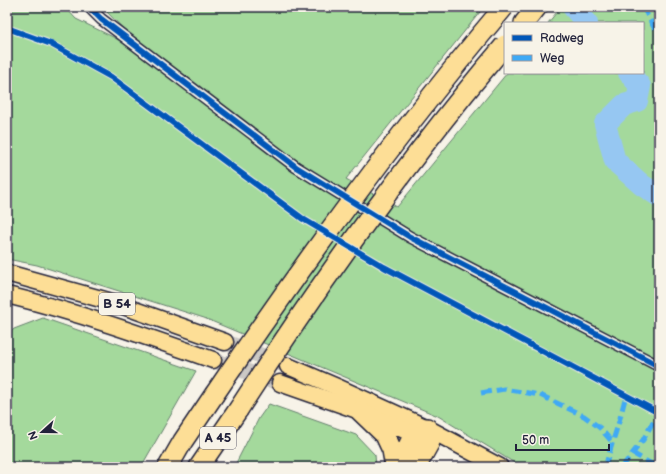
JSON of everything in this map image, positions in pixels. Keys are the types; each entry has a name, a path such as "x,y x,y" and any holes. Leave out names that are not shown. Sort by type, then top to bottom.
{"highway":[{"name":"A 45","path":"168,467 214,394 340,214 406,126 504,7"},
{"path":"525,22 537,7"},
{"name":"A 45","path":"199,467 297,320 381,201 432,134 504,46"},
{"path":"360,411 385,435 392,450 395,467"},
{"path":"398,467 424,435"},
{"path":"416,467 424,435"}],"main road":[{"name":"B 54","path":"7,273 112,302 225,342"},
{"name":"B 54","path":"7,295 41,303 114,325 213,360"},
{"path":"288,366 337,387 424,435 477,467"},
{"path":"280,383 424,435 500,467"}],"street":[{"path":"89,7 107,24 296,167 410,237 659,366"}],"green space":[{"path":"7,7 65,7 76,19 148,54 102,7 484,7 346,179 397,207 506,74 644,74 644,22 549,22 561,7 659,7 659,467 521,467 438,416 204,318 37,265 7,259"},
{"path":"43,318 196,371 141,467 7,467 7,335 14,329"},
{"path":"269,404 356,435 375,455 376,467 234,467 259,418"}],"waterway":[{"path":"573,7 586,22"},
{"path":"630,74 640,86 637,101 624,105 605,124 615,161 642,185 659,196"}],"tunnel":[{"path":"225,342 283,364"},
{"path":"213,360 280,383"}],"marked path":[{"path":"643,7 659,37"},
{"path":"481,393 504,389 540,395 584,416 600,428 613,443"},
{"path":"605,467 626,395"},
{"path":"622,467 643,440 659,411"},
{"path":"632,453 657,467"}],"cycle path":[{"path":"89,7 101,19 296,167 410,237 659,366"},
{"path":"7,28 51,44 111,77 303,219 384,267 659,413"}]}
